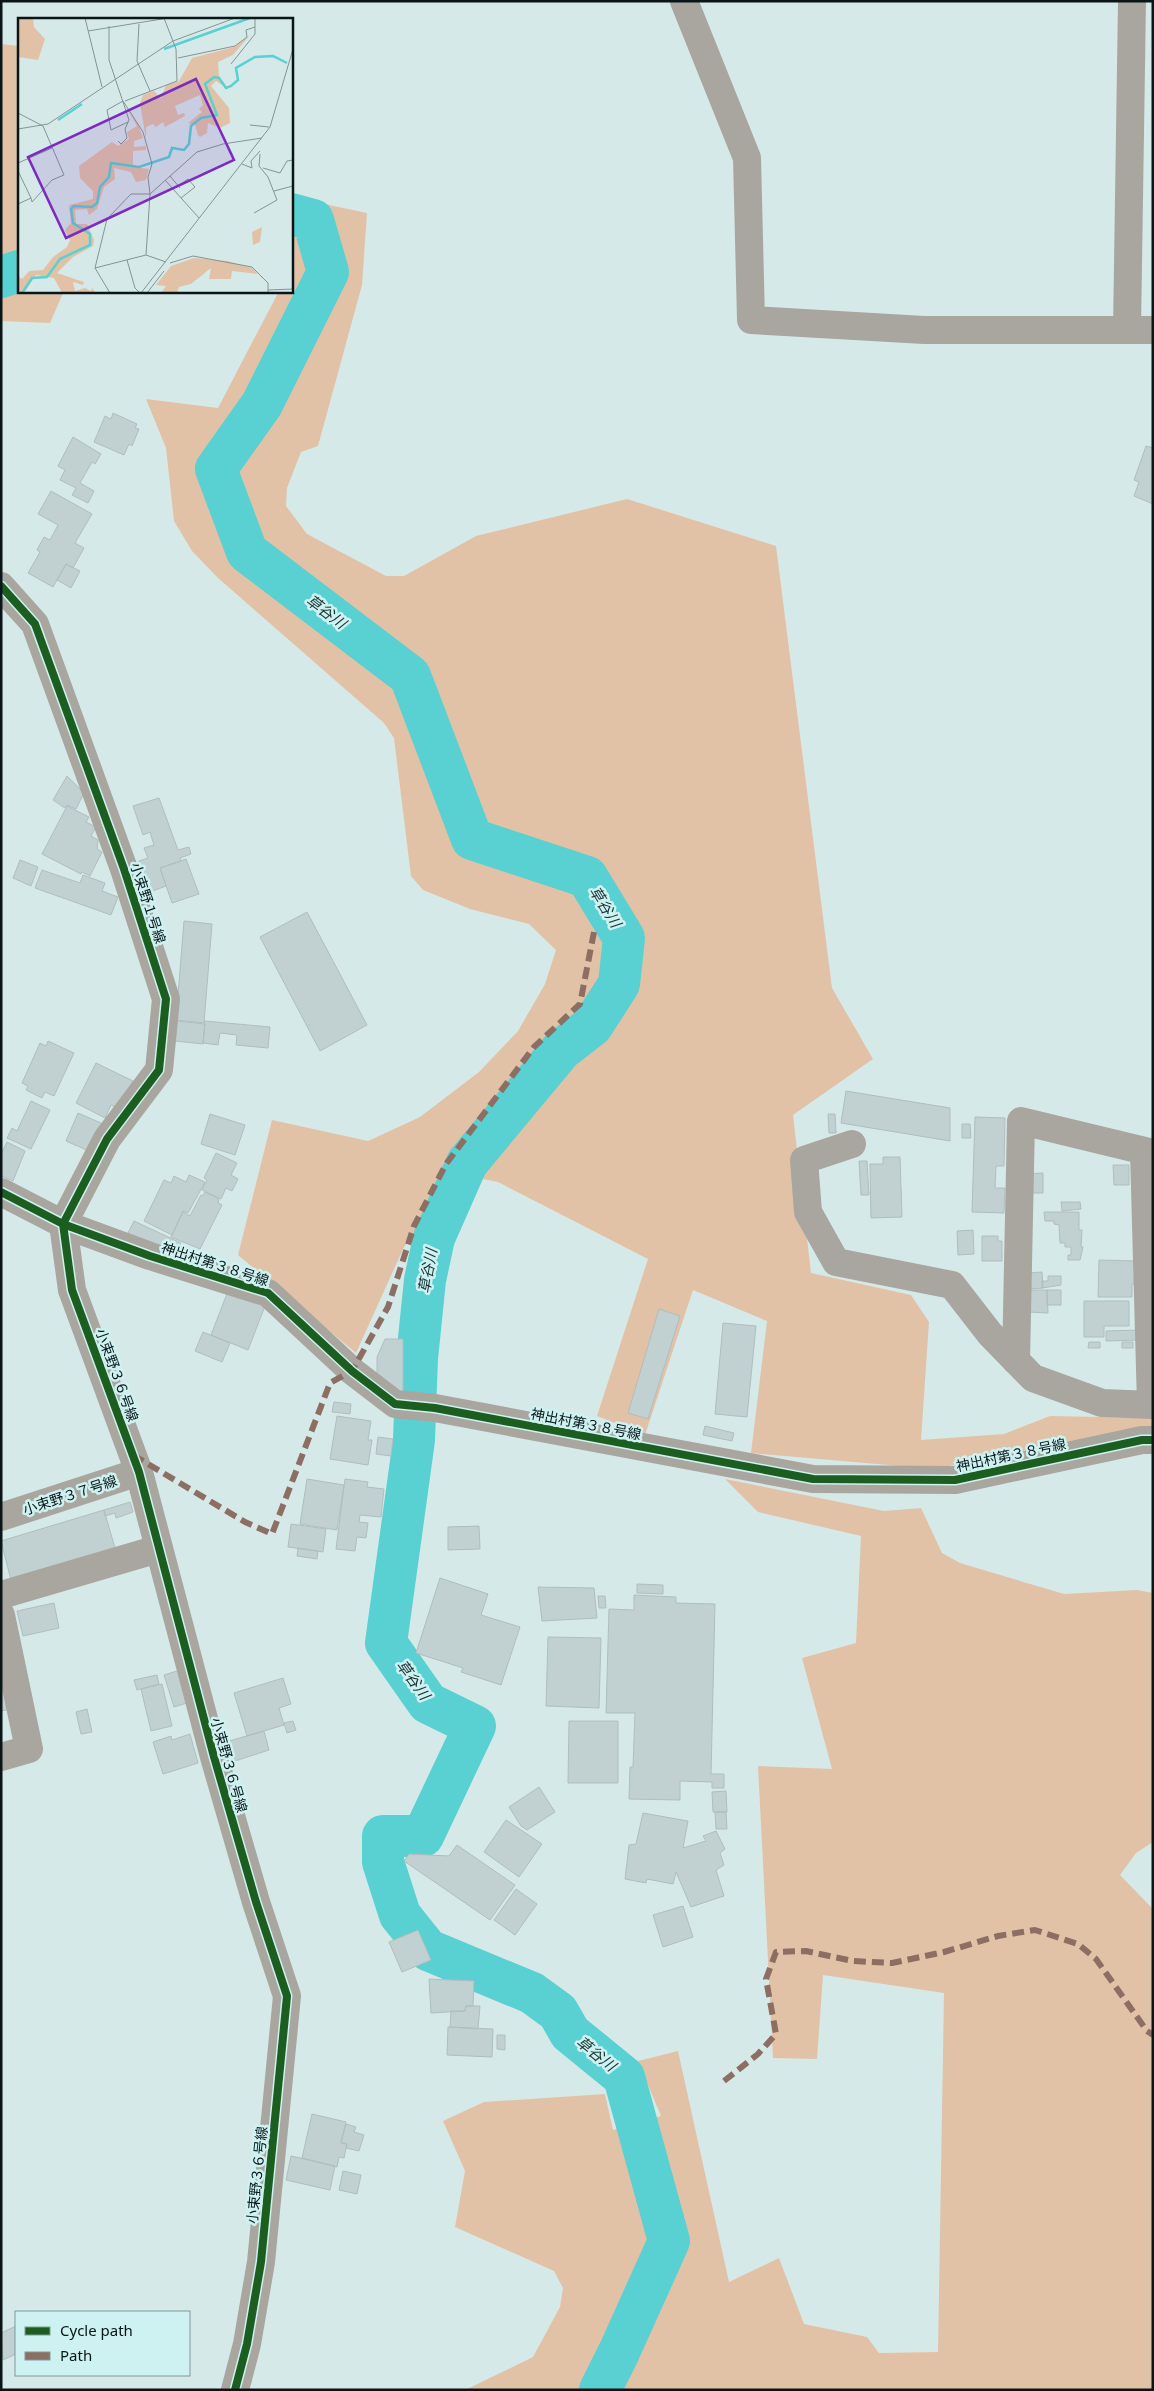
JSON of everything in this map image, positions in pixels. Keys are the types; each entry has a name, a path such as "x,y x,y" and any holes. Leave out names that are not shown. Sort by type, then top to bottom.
{"street":[{"path":"684,1 747,158 751,320 924,330 1140,330 1132,1"},
{"name":"小束野１号線","path":"1,586 35,624 124,869 166,999 159,1070 107,1139 63,1224"},
{"path":"852,1144 804,1160 808,1212 836,1262 952,1285 990,1334 1016,1361 1033,1378 1102,1403 1152,1405 1148,1152 1021,1121 1016,1361"},
{"path":"1,1192 63,1224"},
{"name":"神出村第３８号線","path":"63,1224 150,1256 268,1293 352,1371 395,1404 436,1408 813,1479 955,1480 1142,1440 1153,1440"},
{"name":"小束野３６号線","path":"63,1224 72,1290 139,1472 216,1766 256,1902 287,1996 261,2262 247,2344 235,2390"},
{"name":"小束野３７号線","path":"1,1517 139,1472"},
{"path":"1,1595 158,1549"},
{"path":"1,1615 29,1750 1,1757"}],"shaded area":[{"path":"1,44 18,46 18,292 64,292 50,323 1,321"},
{"path":"292,197 367,213 362,285 318,446 301,452 287,488 286,506 307,534 386,576 404,576 476,536 627,499 776,546 832,988 873,1059 793,1115 811,1273 911,1295 929,1322 921,1440 1004,1434 1050,1416 1153,1418 1153,1436 1044,1447 934,1469 751,1453 767,1321 693,1290 645,1435 597,1416 648,1259 498,1182 454,1173 404,1247 356,1353 238,1255 272,1120 368,1141 420,1117 479,1072 518,1031 545,984 556,950 529,924 470,909 423,890 411,876 394,738 384,723 218,578 192,551 174,521 166,448 146,399 218,408 278,292 292,292"},
{"path":"725,1479 884,1511 921,1508 942,1553 960,1563 1064,1594 1137,1590 1153,1593 1153,1842 1136,1853 1120,1875 1153,1909 1153,2390 465,2390 533,2357 560,2307 563,2288 554,2271 455,2227 465,2171 443,2121 484,2102 605,2094 613,2130 661,2116 638,2061 678,2051 729,2282 779,2258 804,2324 867,2337 879,2353 938,2352 944,1993 823,1975 817,2059 773,2058 758,1766 832,1769 802,1658 856,1643 861,1536 758,1512"}],"building":[{"path":"113,413 137,424 135,428 139,429 132,446 129,444 124,455 94,442 105,416 111,419"},
{"path":"73,437 101,454 95,464 92,462 80,483 94,491 88,503 72,495 76,488 60,480 65,470 58,466"},
{"path":"1146,446 1153,448 1153,504 1134,496 1139,482 1134,480"},
{"path":"51,491 92,514 75,543 84,548 73,568 66,564 53,587 28,573 40,552 37,550 44,537 50,540 58,525 38,514"},
{"path":"66,564 80,571 71,588 57,580"},
{"path":"67,776 84,793 76,809 67,805 65,808 53,800"},
{"path":"159,798 178,850 189,847 191,854 180,858 181,861 160,868 166,886 150,892 139,861 148,858 144,848 154,845 150,832 143,835 133,806"},
{"path":"67,806 89,817 86,822 96,827 91,836 98,840 97,849 102,852 90,876 82,872 81,874 42,854"},
{"path":"186,859 199,894 172,903 160,868"},
{"path":"20,860 38,867 31,886 13,878"},
{"path":"42,870 80,883 83,875 105,883 102,891 118,897 111,915 35,888"},
{"path":"307,912 367,1025 320,1051 260,937"},
{"path":"184,921 212,924 204,1023 176,1020"},
{"path":"177,1021 205,1024 203,1044 175,1041"},
{"path":"205,1021 270,1027 268,1048 236,1045 237,1035 220,1033 218,1045 203,1043"},
{"path":"48,1041 74,1053 54,1096 45,1092 42,1098 26,1090 28,1086 22,1083 40,1043 46,1046"},
{"path":"96,1063 133,1081 119,1109 111,1105 105,1118 76,1103"},
{"path":"846,1091 950,1108 950,1141 841,1123"},
{"path":"31,1101 50,1110 31,1149 7,1138 12,1128 17,1131"},
{"path":"78,1113 110,1127 98,1155 66,1141"},
{"path":"210,1114 245,1125 235,1155 201,1144"},
{"path":"828,1114 835,1114 836,1133 829,1133"},
{"path":"975,1117 1005,1118 1004,1166 996,1166 995,1188 1005,1188 1004,1213 972,1212"},
{"path":"962,1124 970,1124 971,1138 962,1138"},
{"path":"7,1142 25,1151 13,1181 1,1176 1,1154"},
{"path":"216,1153 237,1163 231,1175 238,1179 232,1191 226,1188 221,1199 202,1190 207,1180 204,1178"},
{"path":"883,1157 900,1157 902,1217 871,1218 870,1164 883,1164"},
{"path":"859,1161 867,1161 869,1195 861,1195"},
{"path":"1113,1165 1129,1165 1129,1185 1114,1185"},
{"path":"1043,1173 1043,1193 1026,1193 1025,1174"},
{"path":"189,1175 205,1182 188,1213 183,1211 172,1235 144,1221 164,1180 171,1183 174,1176 186,1182"},
{"path":"205,1192 219,1199 218,1203 222,1205 200,1249 171,1237 183,1212 190,1216 201,1195 203,1196"},
{"path":"1061,1202 1080,1202 1081,1209 1062,1211"},
{"path":"1044,1212 1079,1212 1079,1230 1082,1230 1081,1247 1083,1247 1080,1260 1068,1260 1068,1255 1071,1255 1071,1247 1065,1247 1065,1243 1060,1243 1059,1225 1054,1224 1054,1221 1045,1221"},
{"path":"134,1221 181,1243 178,1250 181,1251 124,1241"},
{"path":"973,1230 974,1254 958,1255 957,1231"},
{"path":"982,1236 998,1236 998,1241 1002,1241 1002,1261 982,1261"},
{"path":"1099,1260 1137,1261 1136,1284 1132,1284 1132,1297 1098,1297"},
{"path":"1042,1272 1043,1288 1029,1289 1028,1273"},
{"path":"1048,1276 1061,1276 1061,1285 1042,1288 1042,1281 1048,1281"},
{"path":"1028,1290 1047,1290 1048,1313 1028,1312"},
{"path":"1047,1290 1061,1290 1061,1305 1047,1305"},
{"path":"228,1291 265,1306 248,1350 211,1335"},
{"path":"1084,1301 1129,1301 1129,1326 1104,1326 1104,1337 1084,1337"},
{"path":"659,1309 680,1316 648,1419 628,1413"},
{"path":"723,1323 756,1326 747,1417 715,1414"},
{"path":"1139,1330 1139,1340 1106,1341 1106,1331"},
{"path":"203,1332 230,1343 222,1362 195,1351"},
{"path":"385,1339 403,1339 403,1394 377,1388 377,1357"},
{"path":"1089,1342 1100,1342 1100,1348 1088,1348"},
{"path":"1122,1342 1133,1342 1133,1348 1122,1348"},
{"path":"334,1402 351,1404 350,1414 332,1412"},
{"path":"337,1416 371,1421 368,1440 372,1440 368,1465 330,1459"},
{"path":"705,1426 734,1433 732,1441 703,1435"},
{"path":"378,1437 393,1439 391,1456 376,1454"},
{"path":"307,1479 344,1485 337,1530 300,1524"},
{"path":"345,1479 368,1482 367,1487 384,1489 381,1517 360,1515 359,1522 368,1523 366,1538 357,1537 355,1551 336,1549"},
{"path":"130,1502 133,1512 116,1518 115,1513 105,1516 104,1510"},
{"path":"104,1510 115,1548 11,1580 1,1541"},
{"path":"291,1524 326,1529 323,1552 288,1547"},
{"path":"479,1526 480,1549 448,1550 448,1527"},
{"path":"298,1548 318,1551 317,1559 297,1556"},
{"path":"440,1578 488,1594 481,1615 520,1627 501,1685 461,1672 463,1668 416,1653"},
{"path":"637,1584 663,1585 663,1594 637,1593"},
{"path":"538,1587 594,1588 597,1618 542,1621"},
{"path":"634,1595 676,1597 676,1603 715,1604 711,1774 724,1774 724,1788 712,1788 712,1782 680,1781 680,1800 629,1799 630,1767 633,1767 635,1713 606,1713 609,1609 634,1610"},
{"path":"598,1596 605,1596 606,1608 599,1608"},
{"path":"54,1603 59,1628 23,1636 17,1611"},
{"path":"548,1637 601,1638 599,1708 546,1706"},
{"path":"180,1670 190,1702 174,1707 164,1675"},
{"path":"157,1675 159,1684 137,1690 134,1680"},
{"path":"283,1678 291,1704 279,1708 284,1725 247,1736 234,1693"},
{"path":"162,1684 172,1726 151,1731 141,1689"},
{"path":"12,1685 16,1708 1,1711 1,1687"},
{"path":"87,1709 92,1732 81,1734 76,1712"},
{"path":"293,1721 296,1730 287,1733 284,1723"},
{"path":"569,1721 618,1721 618,1783 568,1783"},
{"path":"264,1731 269,1750 235,1761 229,1741"},
{"path":"190,1734 198,1763 163,1774 153,1742 171,1736 172,1740"},
{"path":"539,1787 555,1812 527,1830 521,1826 509,1807"},
{"path":"726,1791 727,1812 713,1812 712,1792"},
{"path":"715,1812 726,1812 727,1829 716,1829"},
{"path":"643,1813 688,1821 683,1848 706,1841 703,1836 716,1831 725,1849 720,1853 724,1865 716,1870 724,1896 691,1907 676,1872 673,1884 647,1879 646,1883 625,1879 629,1845 636,1844"},
{"path":"506,1820 542,1844 519,1877 484,1852"},
{"path":"457,1845 515,1885 490,1920 404,1861 409,1854 449,1856"},
{"path":"516,1889 537,1904 515,1935 494,1920"},
{"path":"683,1906 693,1937 663,1947 653,1915"},
{"path":"418,1930 431,1960 402,1972 389,1942"},
{"path":"429,1979 474,1981 473,2006 466,2006 465,2011 431,2013"},
{"path":"466,2006 480,2006 478,2029 450,2027 451,2011 465,2011"},
{"path":"448,2027 493,2029 492,2057 447,2055"},
{"path":"497,2035 505,2035 505,2050 497,2049"},
{"path":"312,2114 346,2122 341,2143 347,2144 344,2158 339,2157 337,2167 302,2158"},
{"path":"346,2124 356,2127 354,2132 364,2135 359,2151 346,2148 347,2144 341,2142"},
{"path":"291,2156 335,2166 330,2190 286,2180"},
{"path":"343,2171 361,2175 357,2194 339,2190"},
{"path":"15,2326 15,2354 3,2360 1,2333"}],"waterway":[{"name":"草谷川","path":"292,214 313,220 328,272 262,404 216,469 247,552 410,676 472,839 587,877 624,938 619,984 592,1026 561,1050 467,1163 434,1238 425,1280 417,1358 414,1440 386,1643 428,1703 475,1726 423,1836 383,1836 383,1862 400,1915 428,1950 532,1993 558,2012 570,2033 624,2077 669,2241 600,2390"},
{"name":"草谷川","path":"1,277 18,271"}],"marked path":[{"path":"133,1455 245,1522 272,1534 330,1383 352,1371 388,1307 414,1226 446,1164 534,1047 580,1004 594,932"},
{"path":"724,2081 758,2054 776,2034 766,1979 776,1952 806,1951 853,1961 892,1963 944,1952 998,1936 1035,1930 1078,1944 1096,1959 1147,2031 1153,2035"}],"cycle path":[{"path":"1,586 35,624 124,869 166,999 159,1070 107,1139 63,1224 150,1256 268,1293 352,1371 395,1404 435,1408 813,1479 955,1480 1142,1440 1153,1440"},
{"path":"1,1192 63,1224 72,1290 139,1472 214,1757 256,1902 287,1996 261,2262 247,2344 235,2390"}]}
